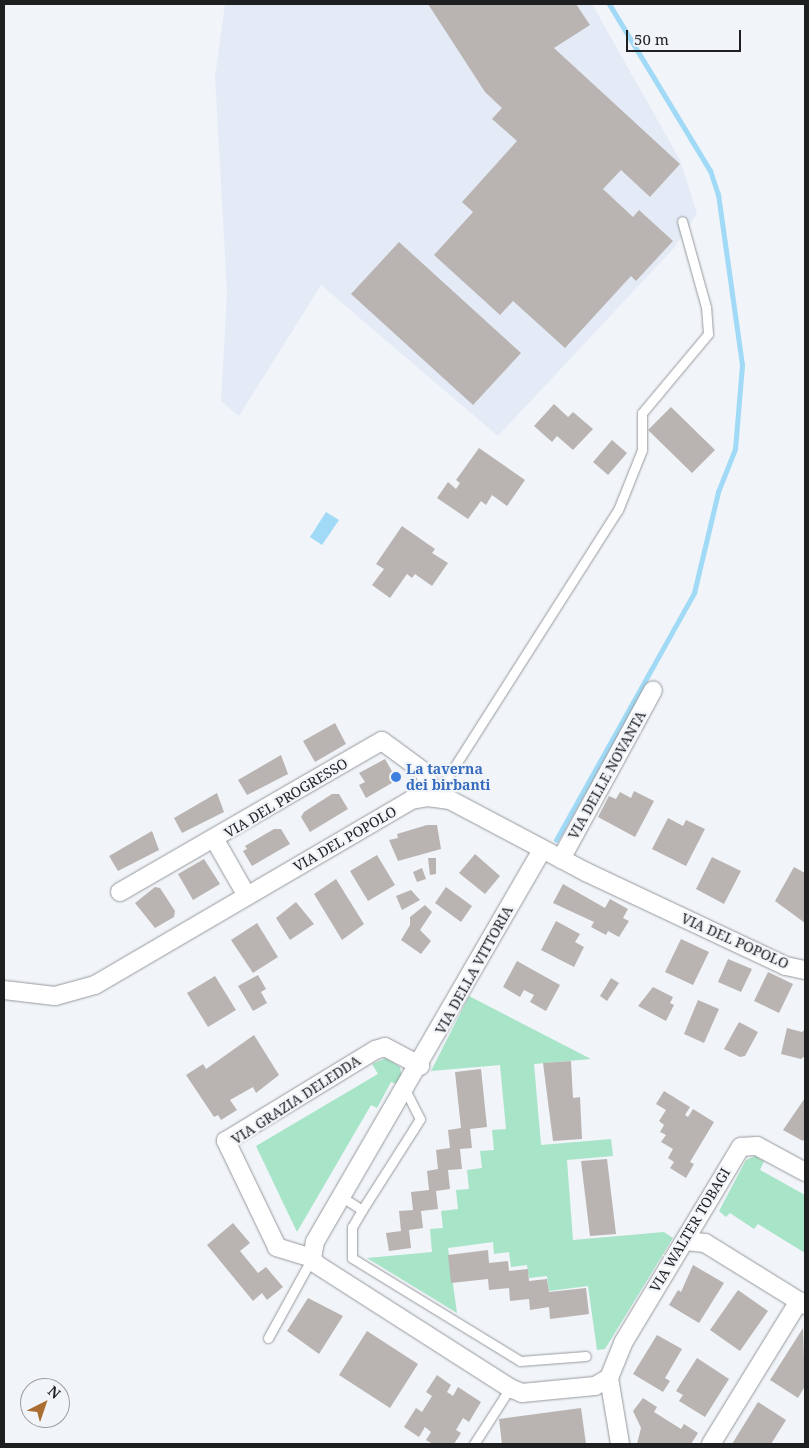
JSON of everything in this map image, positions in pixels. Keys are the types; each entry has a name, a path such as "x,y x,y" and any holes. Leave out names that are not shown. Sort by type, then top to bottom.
{"street":[{"name":"VIA DELLE NOVANTA","path":"561,859 653,690"},
{"name":"VIA DEL PROGRESSO","path":"120,892 215,840 382,741 424,772 432,797"},
{"name":"VIA DEL POPOLO","path":"4,990 55,996 95,985 411,800 432,797 450,800 542,850 786,966 805,970"},
{"path":"215,840 247,896"},
{"name":"VIA DELLA VITTORIA","path":"316,1264 315,1242 420,1066 542,850"},
{"name":"VIA GRAZIA DELEDDA","path":"420,1066 385,1047 375,1050 226,1141 277,1246 316,1264 522,1394 580,1388 603,1383 609,1378"},
{"name":"VIA WALTER TOBAGI","path":"609,1378 623,1343 741,1147 757,1146 805,1172"},
{"path":"686,1241 705,1243 802,1303 711,1444"},
{"path":"609,1378 620,1444"}],"lane":[{"path":"432,797 618,510 637,470 642,450 642,412 708,334 706,307 682,221"},
{"path":"405,1090 420,1119 352,1228 352,1258 520,1361 586,1356"},
{"path":"342,1197 362,1210"},
{"path":"268,1338 316,1264"},
{"path":"474,1444 510,1388"}],"shaded area":[{"path":"225,4 592,4 680,160 697,214 673,249 498,436 321,285 239,416 221,401 227,293 215,77"}],"green space":[{"path":"469,996 591,1059 534,1064 541,1145 611,1139 613,1156 567,1160 573,1240 664,1232 673,1238 605,1349 597,1350 588,1286 549,1291 547,1276 529,1278 527,1265 511,1267 509,1252 494,1254 493,1242 448,1248 457,1313 367,1258 432,1252 430,1229 443,1228 441,1211 458,1209 456,1190 469,1189 467,1170 482,1168 480,1151 494,1150 492,1130 506,1129 500,1065 431,1071"},
{"path":"386,1058 400,1067 402,1077 397,1084 391,1082 377,1108 371,1105 297,1232 256,1146 378,1074 372,1064"},
{"path":"755,1156 764,1161 760,1170 805,1195 805,1253 758,1224 754,1229 730,1213 726,1217 719,1211 746,1160"}],"water":[{"path":"326,512 339,520 322,545 310,537"}],"building":[{"path":"428,4 576,4 590,25 554,48 680,164 650,197 621,170 603,189 633,217 639,210 673,241 636,281 631,276 565,348 513,301 500,315 434,255 473,212 462,202 517,141 492,119 502,108 485,92"},
{"path":"399,242 521,353 473,405 351,294"},
{"path":"554,404 568,417 573,412 593,429 573,450 557,436 552,442 534,426"},
{"path":"671,407 715,450 692,473 648,430"},
{"path":"612,440 627,453 608,475 593,462"},
{"path":"479,448 525,480 507,506 492,495 486,505 481,501 468,519 437,498 448,482 456,489 460,483 456,480"},
{"path":"402,526 435,549 432,553 448,563 432,586 415,574 412,578 407,574 390,598 372,585 384,569 376,564"},
{"path":"335,723 346,744 315,762 303,741"},
{"path":"281,755 288,774 247,795 238,780"},
{"path":"385,759 397,780 366,798 359,785 365,782 359,773"},
{"path":"634,791 654,801 635,837 598,817 609,796 616,799 620,792 631,798"},
{"path":"217,793 224,812 182,833 174,818"},
{"path":"332,794 339,794 348,809 310,832 301,817 304,812"},
{"path":"668,818 683,826 686,820 705,829 686,866 652,849"},
{"path":"427,825 437,825 441,849 398,861 389,840 398,838 397,834"},
{"path":"274,829 281,829 290,844 252,866 243,851 247,849 245,846"},
{"path":"152,831 159,850 118,871 109,856"},
{"path":"475,854 500,876 485,894 459,873"},
{"path":"377,855 395,885 368,901 350,871"},
{"path":"712,857 741,871 724,904 696,889"},
{"path":"428,858 436,858 436,874 430,875"},
{"path":"204,859 220,884 193,900 178,874"},
{"path":"794,867 805,873 805,923 775,901"},
{"path":"422,868 426,879 417,882 413,872"},
{"path":"336,879 364,924 342,940 314,894"},
{"path":"563,884 605,908 610,899 628,909 623,918 629,921 619,937 608,931 606,935 591,927 594,922 553,903"},
{"path":"155,887 160,888 175,911 174,917 155,928 135,903"},
{"path":"446,887 472,906 461,922 435,903"},
{"path":"411,890 420,900 402,910 396,896"},
{"path":"296,902 314,924 290,940 276,918"},
{"path":"425,905 432,912 420,930 431,941 421,954 401,940 410,925 410,917"},
{"path":"556,921 580,934 575,942 584,947 574,967 541,950"},
{"path":"257,923 278,957 253,973 231,940"},
{"path":"681,939 709,952 693,985 665,972"},
{"path":"728,959 752,969 741,992 718,982"},
{"path":"517,961 560,985 546,1011 530,1002 534,995 524,990 520,997 503,987"},
{"path":"768,972 793,984 779,1013 754,1001"},
{"path":"258,975 266,989 261,992 267,1003 253,1011 238,986"},
{"path":"215,976 236,1010 208,1027 187,993"},
{"path":"611,978 619,983 607,1001 600,996"},
{"path":"653,987 673,997 670,1003 674,1005 666,1021 638,1006"},
{"path":"698,1000 719,1009 704,1043 684,1034"},
{"path":"739,1022 758,1032 745,1056 740,1057 724,1049"},
{"path":"787,1028 802,1032 805,1029 805,1056 801,1059 781,1054"},
{"path":"254,1035 279,1075 256,1093 253,1087 230,1100 237,1110 221,1120 218,1115 214,1117 186,1075 203,1064 206,1069"},
{"path":"571,1061 573,1098 580,1097 582,1139 553,1141 543,1063"},
{"path":"481,1069 487,1127 470,1129 472,1148 460,1149 462,1169 448,1170 450,1189 436,1191 438,1209 421,1211 423,1228 409,1230 411,1248 389,1251 386,1233 401,1231 399,1211 413,1210 411,1192 429,1190 427,1171 438,1169 436,1150 450,1148 448,1130 461,1128 455,1072"},
{"path":"664,1091 690,1107 685,1115 688,1117 693,1109 714,1122 690,1162 694,1164 686,1178 670,1168 674,1162 668,1158 673,1149 661,1142 666,1135 660,1132 664,1125 659,1121 666,1110 656,1104"},
{"path":"805,1098 805,1138 803,1141 783,1130"},
{"path":"607,1159 616,1234 590,1236 581,1161"},
{"path":"233,1223 250,1243 240,1251 258,1273 266,1267 283,1287 267,1300 262,1293 253,1301 207,1245"},
{"path":"488,1250 489,1263 508,1261 509,1271 528,1269 529,1281 547,1279 549,1292 586,1288 589,1314 550,1319 549,1307 530,1310 529,1299 510,1301 509,1288 489,1290 488,1279 451,1283 448,1255"},
{"path":"693,1265 724,1283 699,1323 669,1305 678,1290 681,1292"},
{"path":"738,1290 768,1311 740,1351 710,1330"},
{"path":"308,1298 343,1316 319,1354 287,1331"},
{"path":"803,1328 805,1386 798,1398 770,1380"},
{"path":"367,1331 418,1364 390,1408 339,1375"},
{"path":"657,1335 682,1349 665,1378 670,1381 663,1392 633,1374"},
{"path":"697,1358 729,1379 705,1417 679,1401 683,1395 676,1391"},
{"path":"437,1375 451,1385 447,1392 453,1396 458,1387 481,1402 469,1422 463,1418 456,1430 461,1433 454,1444 433,1444 426,1440 431,1432 425,1427 419,1437 404,1427 416,1408 422,1412 432,1396 426,1392"},
{"path":"643,1398 657,1407 654,1412 681,1429 684,1424 698,1433 691,1444 637,1444 641,1428 633,1411"},
{"path":"758,1402 786,1420 771,1444 732,1444"},
{"path":"581,1408 586,1444 502,1444 499,1419"}],"waterway":[{"path":"556,840 694,593 718,492 735,449 742,365 718,195 710,171 609,4"}],"place":[{"name":"La taverna dei birbanti","path":"396,777"}]}
